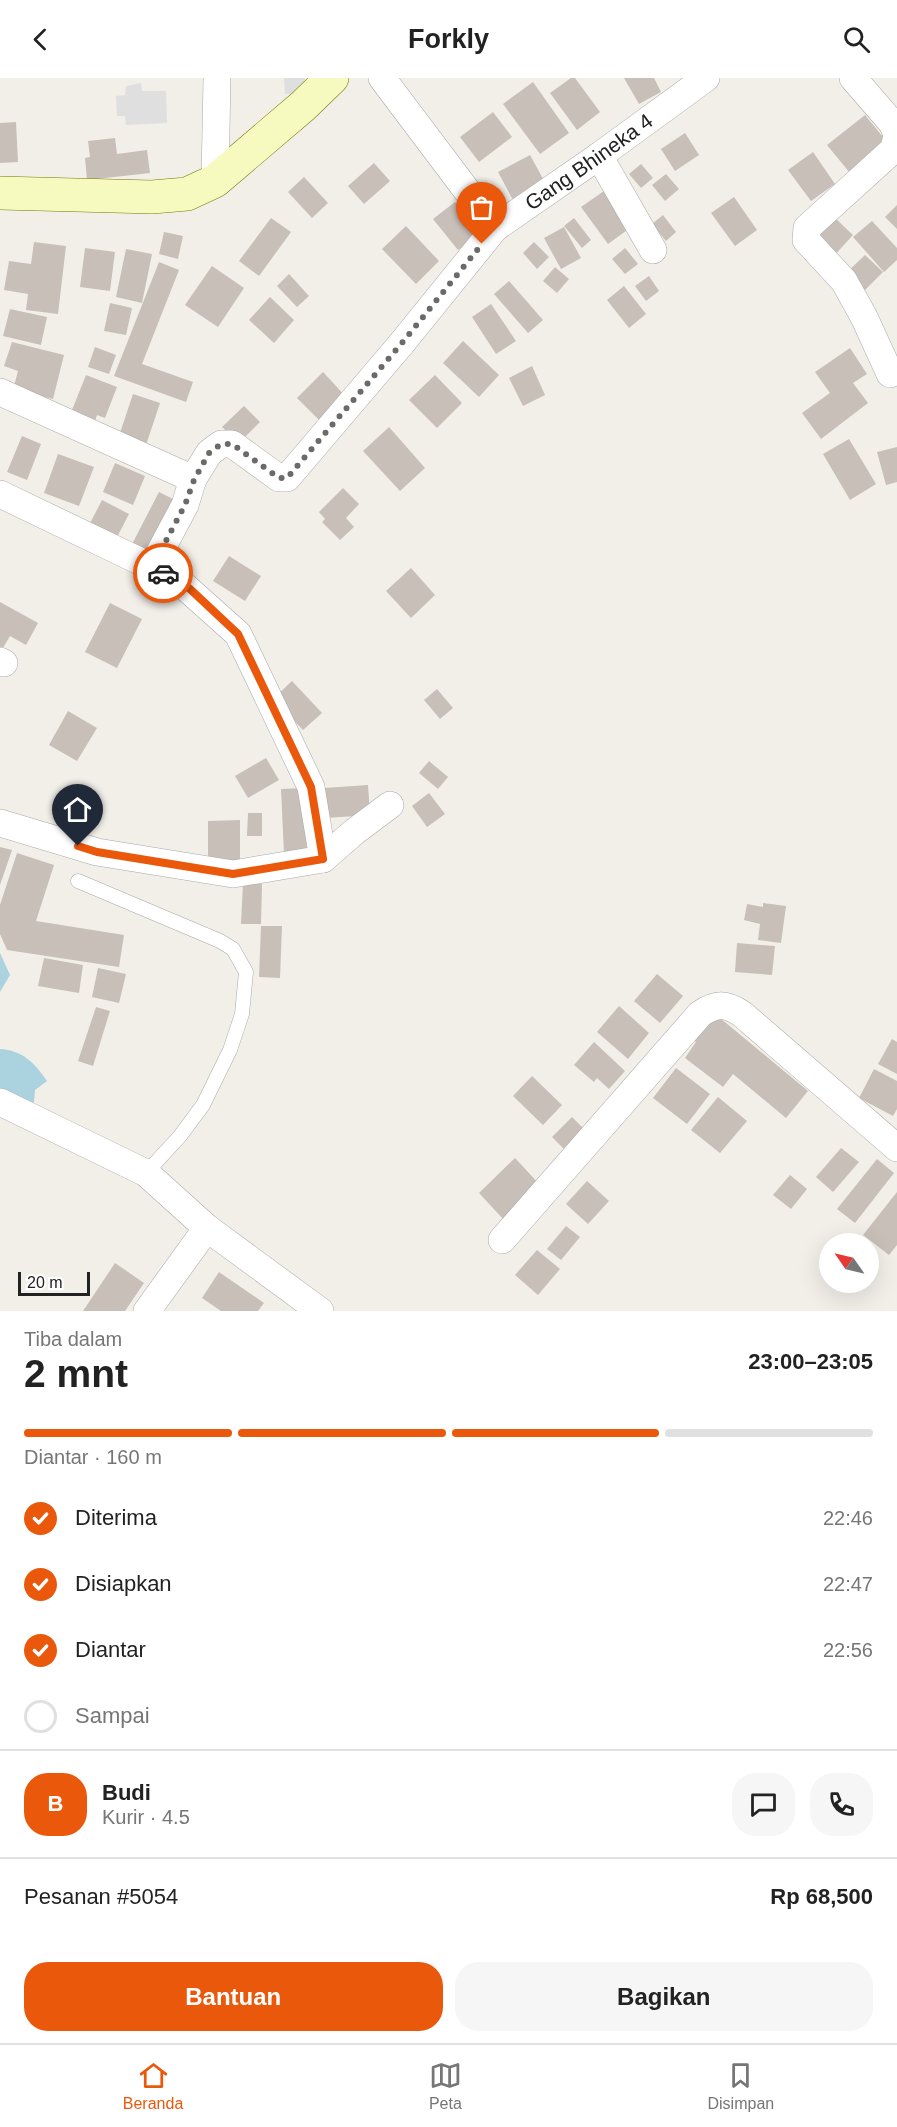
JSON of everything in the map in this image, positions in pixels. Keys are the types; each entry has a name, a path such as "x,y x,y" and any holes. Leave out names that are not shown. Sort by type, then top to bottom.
{"street":[{"path":"215,181 217,78"},
{"path":"2,200 152,197 187,194 215,181 303,106 332,78"},
{"path":"382,78 495,228"},
{"name":"Gang Bhineka 4","path":"152,567 209,453 221,444 232,444 279,478 287,478 402,343 495,228 600,156 706,78"},
{"path":"853,78 892,123 897,135 894,149 807,228 805,234 806,240 844,282 864,317 890,374"},
{"path":"600,156 653,250"},
{"path":"0,393 194,480"},
{"path":"0,494 152,567 190,589 238,634 311,787 323,859"},
{"path":"0,823 97,852 233,874 323,859 390,804"},
{"path":"502,1240 700,1014 720,1004 731,1007 742,1014 897,1148"},
{"path":"0,1102 146,1173 207,1228 320,1311"},
{"path":"147,1311 207,1228"}],"lane":[{"path":"78,881 220,941 233,949 246,972 242,1014 230,1050 203,1105 180,1136 146,1173"}],"shaded area":[{"path":"284,78 305,78 307,93 285,94"},
{"path":"141,83 142,91 166,91 167,123 126,125 125,116 117,116 116,96 125,95 126,86"}],"water":[{"path":"0,953 10,975 0,992"},
{"path":"0,1049 15,1052 27,1059 47,1081 35,1090 34,1102 24,1106 0,1094"}],"building":[{"path":"571,78 575,78 600,112 577,130 550,93"},
{"path":"624,78 654,78 661,92 639,104"},
{"path":"533,82 569,133 540,154 503,104"},
{"path":"493,112 512,137 479,162 460,137"},
{"path":"865,115 887,142 850,173 827,145"},
{"path":"16,122 18,162 0,163 0,123"},
{"path":"685,133 699,155 675,171 661,149"},
{"path":"115,138 117,154 147,150 150,173 87,180 85,158 90,157 88,141"},
{"path":"813,152 835,184 811,201 788,170"},
{"path":"530,155 547,186 515,204 498,172"},
{"path":"374,163 390,181 364,204 348,186"},
{"path":"641,164 653,178 641,188 629,174"},
{"path":"666,174 679,189 665,201 652,185"},
{"path":"304,177 328,203 312,218 288,192"},
{"path":"604,191 630,228 608,244 581,207"},
{"path":"734,197 757,230 735,246 711,213"},
{"path":"455,202 480,233 458,250 433,219"},
{"path":"897,205 897,229 885,217"},
{"path":"663,215 676,232 666,241 652,224"},
{"path":"271,218 291,232 259,276 239,261"},
{"path":"574,218 591,240 582,248 564,226"},
{"path":"835,218 853,235 832,258 814,240"},
{"path":"872,221 897,248 897,260 884,272 853,237"},
{"path":"406,226 439,261 416,284 382,249"},
{"path":"564,227 581,258 561,269 544,238"},
{"path":"164,232 183,236 178,259 159,254"},
{"path":"34,242 66,246 58,314 26,310 28,294 4,290 9,261 31,264"},
{"path":"534,242 549,257 537,269 523,253"},
{"path":"85,248 115,252 110,291 80,287"},
{"path":"625,248 638,264 625,274 612,259"},
{"path":"126,249 152,254 142,303 116,297"},
{"path":"865,255 883,272 859,296 841,278"},
{"path":"159,262 179,270 142,364 193,382 186,402 114,376"},
{"path":"212,266 244,288 218,327 185,305"},
{"path":"555,267 569,279 557,293 543,281"},
{"path":"289,274 309,296 297,307 277,286"},
{"path":"649,276 659,291 646,301 635,286"},
{"path":"509,281 543,320 528,333 494,294"},
{"path":"624,286 646,314 629,328 607,300"},
{"path":"270,297 294,320 274,343 249,320"},
{"path":"110,303 132,308 126,335 104,331"},
{"path":"491,304 516,341 496,354 472,317"},
{"path":"10,309 47,317 41,345 3,336"},
{"path":"463,341 499,375 479,397 443,363"},
{"path":"12,342 64,355 53,399 13,390 18,371 4,366"},
{"path":"95,347 116,355 109,374 88,367"},
{"path":"850,348 867,374 853,383 868,403 821,439 802,413 830,393 815,372"},
{"path":"532,366 545,395 523,406 509,378"},
{"path":"323,372 347,398 322,423 297,398"},
{"path":"86,375 117,387 105,418 97,415 94,424 70,415"},
{"path":"435,375 462,403 437,428 409,400"},
{"path":"133,394 160,403 146,445 119,436"},
{"path":"244,406 260,422 239,443 222,427"},
{"path":"389,427 425,468 400,491 363,451"},
{"path":"22,436 41,444 27,480 7,472"},
{"path":"849,439 876,484 850,500 823,454"},
{"path":"897,447 897,482 886,485 877,452"},
{"path":"58,454 94,467 79,506 44,493"},
{"path":"115,463 145,476 133,505 103,492"},
{"path":"343,488 359,504 346,518 354,527 340,540 322,522 325,519 319,512"},
{"path":"159,492 177,501 147,559 129,550"},
{"path":"102,500 129,514 113,545 86,531"},
{"path":"229,556 261,576 245,601 213,581"},
{"path":"411,568 435,595 411,618 386,591"},
{"path":"0,602 38,623 26,645 10,636 0,653"},
{"path":"110,603 142,619 117,668 85,652"},
{"path":"292,681 322,713 303,730 273,699"},
{"path":"437,689 453,708 440,719 424,700"},
{"path":"68,711 97,728 77,761 49,745"},
{"path":"266,758 279,780 248,798 235,776"},
{"path":"429,761 448,777 438,789 419,773"},
{"path":"368,785 370,815 326,818 324,788"},
{"path":"304,788 307,852 284,854 281,789"},
{"path":"429,793 445,814 427,827 412,806"},
{"path":"248,813 262,813 262,836 247,836"},
{"path":"240,820 240,862 208,862 208,821"},
{"path":"0,847 12,850 0,885"},
{"path":"17,853 54,865 36,921 124,935 119,967 7,950 0,934 0,905"},
{"path":"243,883 262,884 261,924 241,924"},
{"path":"763,903 786,906 781,943 758,940 760,924 744,920 747,904 763,907"},
{"path":"261,926 282,926 280,978 259,977"},
{"path":"737,943 775,946 772,975 735,972"},
{"path":"44,958 83,965 79,993 38,986"},
{"path":"98,968 126,974 119,1003 92,997"},
{"path":"657,974 683,996 660,1023 634,1001"},
{"path":"619,1006 649,1033 628,1059 597,1032"},
{"path":"96,1007 110,1011 93,1066 78,1061"},
{"path":"714,1013 808,1091 786,1118 733,1074 723,1087 685,1058 696,1042 692,1039"},
{"path":"892,1039 897,1042 897,1074 878,1064"},
{"path":"594,1042 625,1071 609,1089 597,1078 594,1082 574,1065"},
{"path":"676,1068 710,1094 687,1124 653,1098"},
{"path":"874,1069 897,1081 897,1109 893,1116 859,1098"},
{"path":"532,1076 562,1105 543,1125 513,1096"},
{"path":"718,1097 747,1121 720,1153 691,1130"},
{"path":"572,1117 590,1135 570,1155 552,1137"},
{"path":"841,1148 859,1162 833,1192 816,1177"},
{"path":"515,1158 540,1185 504,1220 479,1193"},
{"path":"877,1159 894,1173 855,1223 837,1209"},
{"path":"790,1175 807,1189 791,1209 773,1195"},
{"path":"587,1181 609,1201 588,1224 566,1204"},
{"path":"897,1192 897,1245 889,1255 879,1247 879,1233 865,1233"},
{"path":"566,1226 580,1237 561,1260 547,1249"},
{"path":"537,1250 560,1269 538,1295 515,1275"},
{"path":"115,1263 144,1283 125,1311 83,1311"},
{"path":"219,1272 264,1303 258,1311 221,1311 202,1298"}],"way so far":[{"path":"163,573 152,567 209,453 221,444 232,444 279,478 287,478 402,343 482,244"}],"route":[{"path":"78,846 97,852 233,874 323,859 311,787 238,634 190,589 163,573"}]}
